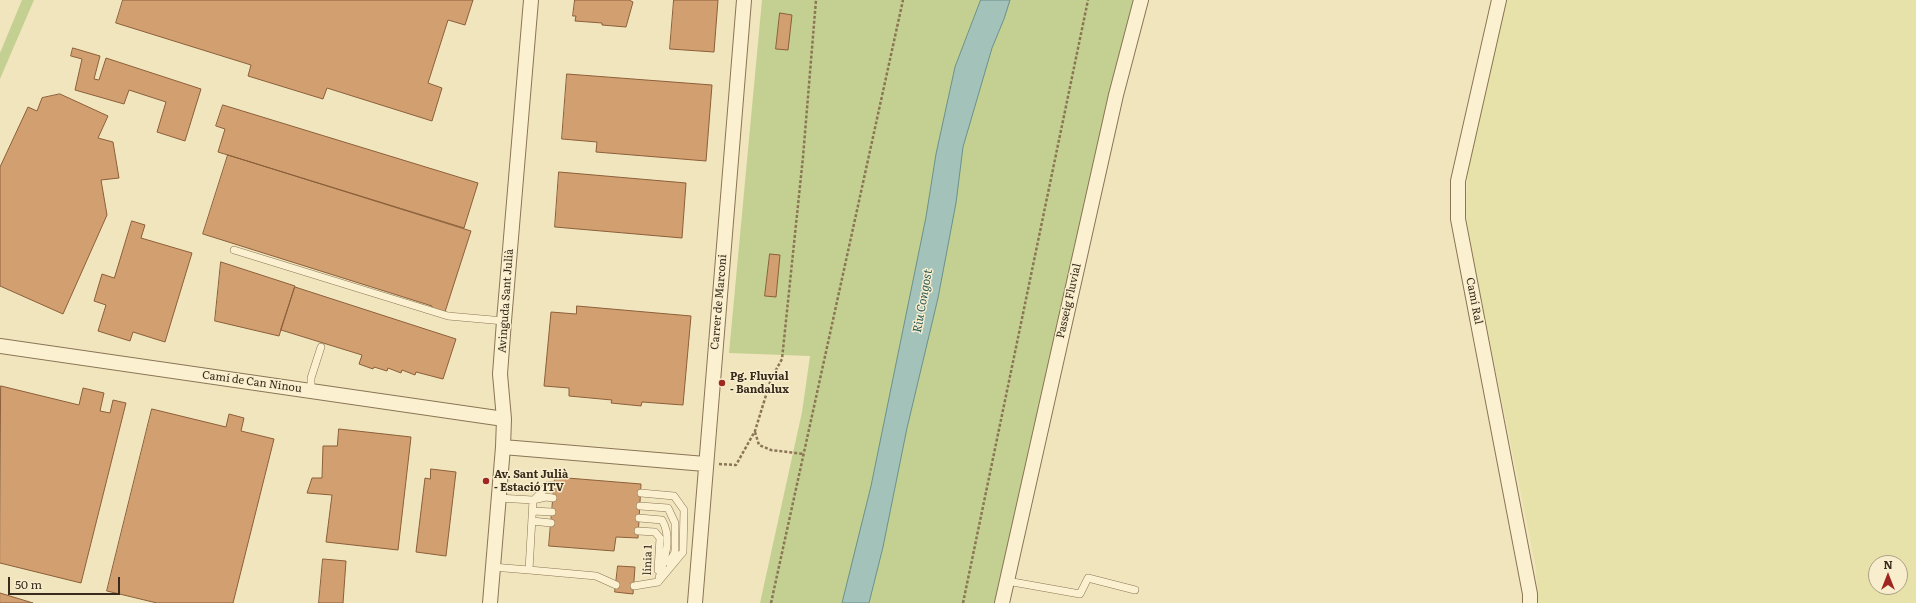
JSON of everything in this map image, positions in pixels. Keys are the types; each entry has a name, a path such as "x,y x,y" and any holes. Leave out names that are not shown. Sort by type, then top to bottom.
{"street":[{"name":"Avinguda Sant Julià","path":"490,603 503,448 504,419 500,374 531,0"},
{"name":"Carrer de Marconi","path":"695,603 705,464 744,0"},
{"name":"Passeig Fluvial","path":"1002,603 1116,95 1141,0"},
{"name":"Camí Ral","path":"1499,0 1458,181 1458,219 1530,594 1530,603"},
{"name":"Camí de Can Ninou","path":"0,346 504,419"},
{"path":"503,448 705,464"}],"lane":[{"path":"234,250 448,316 504,321"},
{"path":"311,391 311,378 320,347"},
{"path":"529,570 533,500 548,485 554,485"},
{"path":"634,586 658,582 683,552 684,510 674,496 641,493"},
{"path":"498,498 533,500 546,497 553,498"},
{"path":"640,506 668,508 675,522 675,552 658,582"},
{"path":"533,510 552,512"},
{"path":"639,518 662,520 667,529 666,551 658,582"},
{"path":"532,521 551,523"},
{"name":"línia 1","path":"638,531 655,532 660,538 658,582"},
{"path":"492,567 596,576 616,585"},
{"path":"1007,581 1080,594 1088,578 1135,590"}],"path":[{"path":"705,464 736,465 754,431 771,379 782,359 803,158 816,0"},
{"path":"771,603 903,0"},
{"path":"963,603 1088,0"},
{"path":"754,431 759,446 771,450 804,454"}],"shaded area":[{"path":"1506,0 1916,0 1916,603 1538,603 1536,568 1472,254 1466,211 1468,171 1473,137"}],"green space":[{"path":"22,0 34,0 0,79 0,53"},
{"path":"762,0 981,0 955,67 936,154 926,217 871,486 842,603 760,603 802,412 810,356 729,353"},
{"path":"1010,0 1135,0 998,603 869,603 883,547 907,428 938,298 956,203 963,147 992,48"}],"water":[{"name":"Riu Congost","path":"981,0 1010,0 992,48 963,147 956,203 938,298 907,428 883,547 869,603 842,603 871,486 926,217 936,154 955,67"}],"building":[{"path":"123,0 473,0 465,25 448,20 428,83 442,88 432,121 327,88 323,99 248,76 251,65 116,23"},
{"path":"575,0 629,0 633,2 626,27 575,21 576,16 573,16"},
{"path":"674,0 718,0 714,52 670,49"},
{"path":"780,13 792,15 788,50 776,49"},
{"path":"73,48 100,56 94,79 99,80 106,58 201,89 185,141 157,132 166,102 129,90 124,104 75,90 82,59 71,56"},
{"path":"567,74 712,85 706,161 596,152 597,142 562,139"},
{"path":"60,94 108,116 98,138 113,142 119,178 101,180 107,215 63,314 0,286 0,167 28,107 37,111 42,98"},
{"path":"223,105 478,183 464,228 218,152 225,129 216,126"},
{"path":"228,155 471,231 444,315 431,311 432,306 203,234"},
{"path":"559,172 686,183 682,238 555,227"},
{"path":"132,221 145,225 141,238 192,253 165,342 133,332 130,341 98,331 106,305 94,301 102,274 114,278"},
{"path":"770,254 780,255 776,297 765,296"},
{"path":"221,262 295,286 279,336 215,321"},
{"path":"295,287 456,339 443,379 416,372 415,375 402,370 401,373 388,368 387,371 374,367 373,369 359,364 362,355 281,330"},
{"path":"577,306 691,316 683,405 642,402 641,406 611,403 612,400 569,396 569,388 544,386 551,312 576,314"},
{"path":"1,386 79,405 83,388 104,393 100,411 110,413 113,400 126,403 81,583 0,563"},
{"path":"152,409 226,427 229,414 244,418 241,431 274,439 233,603 157,603 107,591"},
{"path":"339,429 411,437 398,550 326,542 332,495 307,493 312,478 322,478 323,446 337,446"},
{"path":"431,469 456,472 446,556 416,552 425,478 430,479"},
{"path":"555,477 641,484 638,538 616,537 614,551 549,546"},
{"path":"323,559 346,561 343,603 319,603"},
{"path":"618,566 635,567 633,594 615,592"},
{"path":"0,593 33,603 0,603"}],"place":[{"name":"Pg. Fluvial - Bandalux","path":"722,383"},
{"name":"Av. Sant Julià - Estació ITV","path":"486,481"}]}
